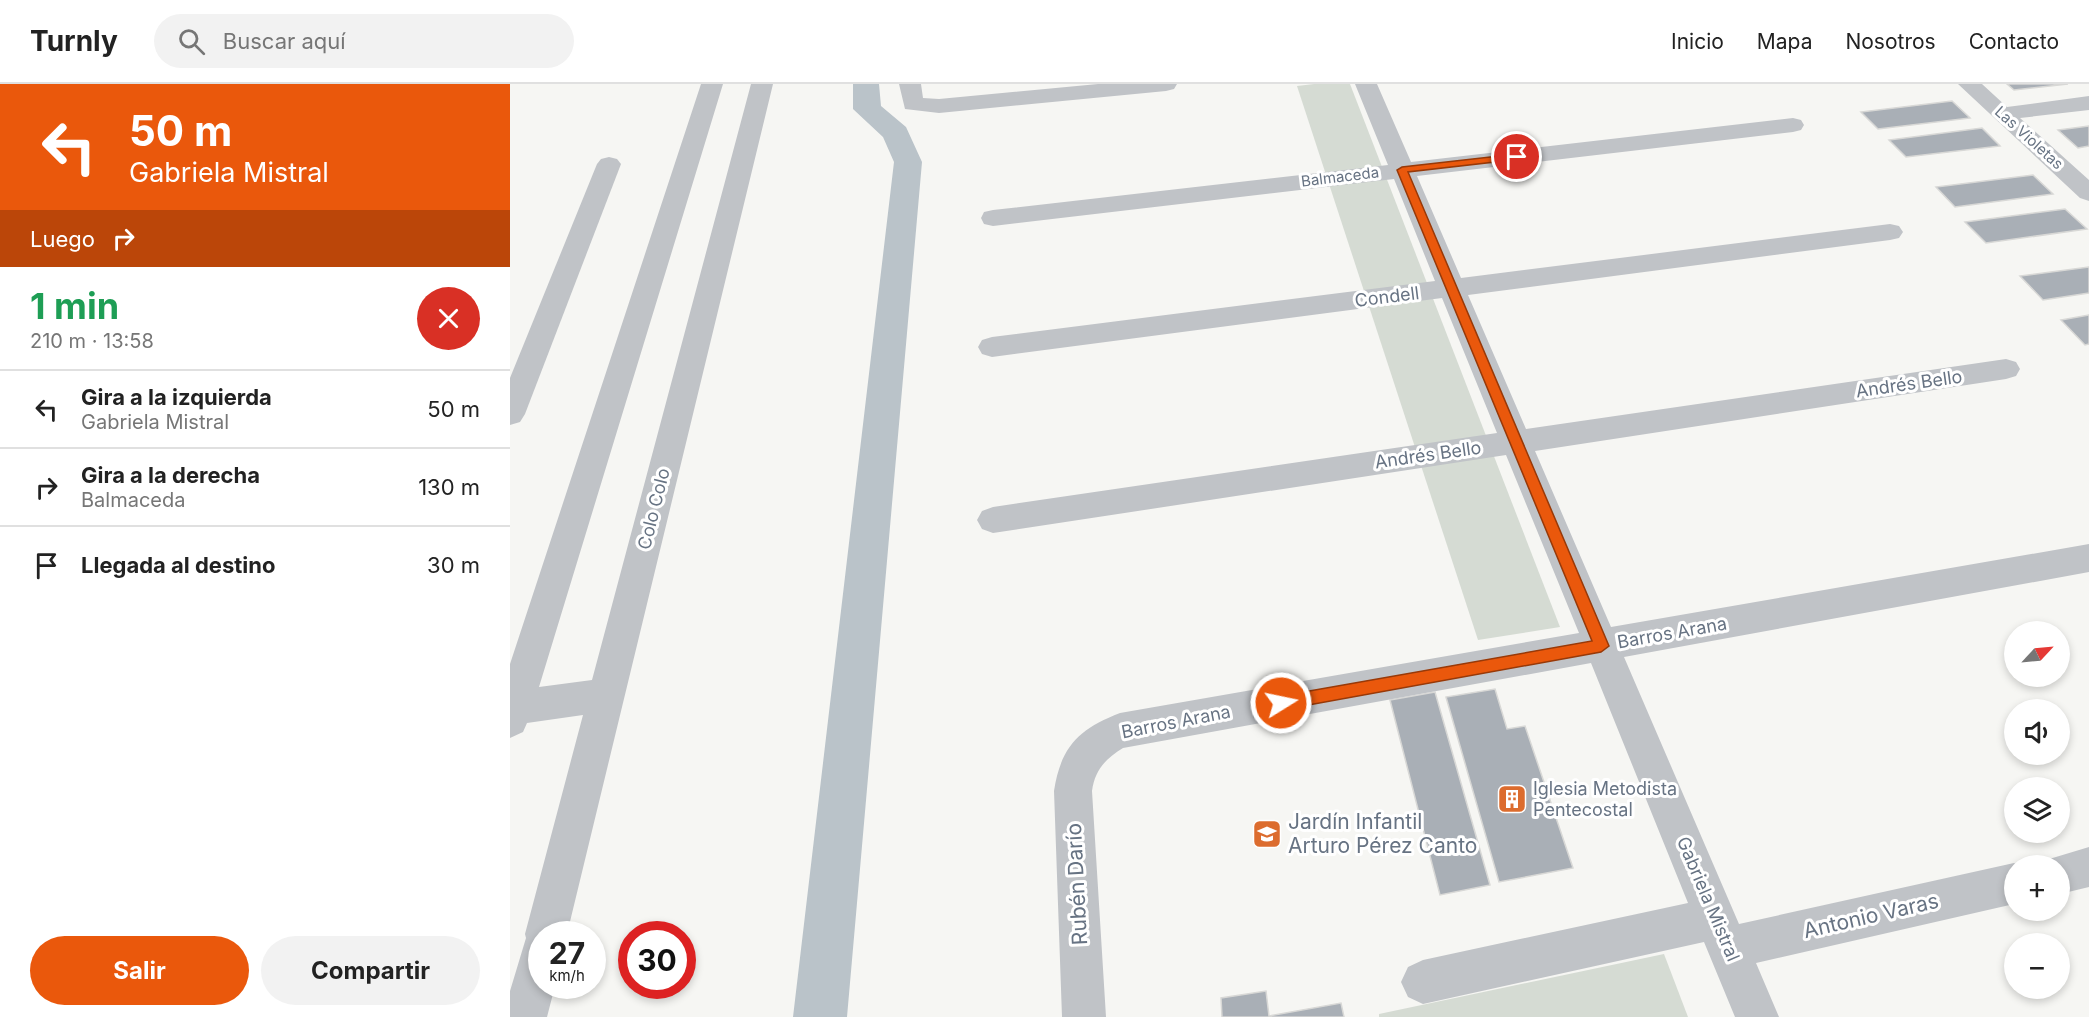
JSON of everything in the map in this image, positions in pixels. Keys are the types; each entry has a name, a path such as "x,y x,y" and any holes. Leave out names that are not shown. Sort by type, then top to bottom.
{"street":[{"path":"607,694 512,714 519,662 712,84"},
{"name":"Colo Colo","path":"549,921 762,84"},
{"path":"910,84 913,104 939,106 1028,91 1166,84"},
{"name":"Gabriela Mistral","path":"1366,84 1757,1017"},
{"name":"Las Violetas","path":"1969,84 2089,193"},
{"path":"2002,114 2089,103"},
{"name":"Balmaceda","path":"993,218 1793,124"},
{"path":"510,414 609,164"},
{"name":"Condell","path":"992,347 1890,232"},
{"name":"Andrés Bello","path":"993,520 2006,369"},
{"name":"Barros Arana","path":"1085,754 1095,744 1120,731 2089,558"},
{"name":"Rubén Darío","path":"1084,1017 1073,791 1078,766 1085,754"},
{"path":"2070,872 2089,867"},
{"name":"Antonio Varas","path":"1423,982 2004,886"},
{"path":"525,1017 530,999"}],"shaded area":[{"path":"1350,84 1560,627 1478,640 1297,86"},
{"path":"1664,954 1688,1017 1379,1017 1379,1014"}],"building":[{"path":"2007,84 2068,84 2014,90"},
{"path":"1952,101 1970,118 1878,129 1861,112"},
{"path":"2089,126 2089,146 2078,148 2058,130"},
{"path":"1982,128 2000,146 1906,157 1889,140"},
{"path":"2033,175 2053,194 1955,207 1936,187"},
{"path":"2065,209 2087,229 1986,243 1965,222"},
{"path":"2089,267 2089,293 2043,300 2020,276"},
{"path":"2089,315 2089,344 2085,345 2061,320"},
{"name":"Iglesia Metodista Pentecostal","path":"1495,689 1507,729 1525,726 1573,868 1499,882 1446,697"},
{"path":"1435,692 1490,885 1440,895 1390,700"},
{"path":"1266,991 1269,1016 1341,1003 1344,1017 1222,1017 1221,998"}],"waterway":[{"path":"820,1017 908,162 896,133 867,109 866,84"}],"place":[{"name":"Iglesia Metodista Pentecostal","path":"1512,799"},
{"name":"Jardín Infantil Arturo Pérez Canto","path":"1267,834"}],"route":[{"path":"1281,703 1601,646 1402,170 1517,157"}]}
